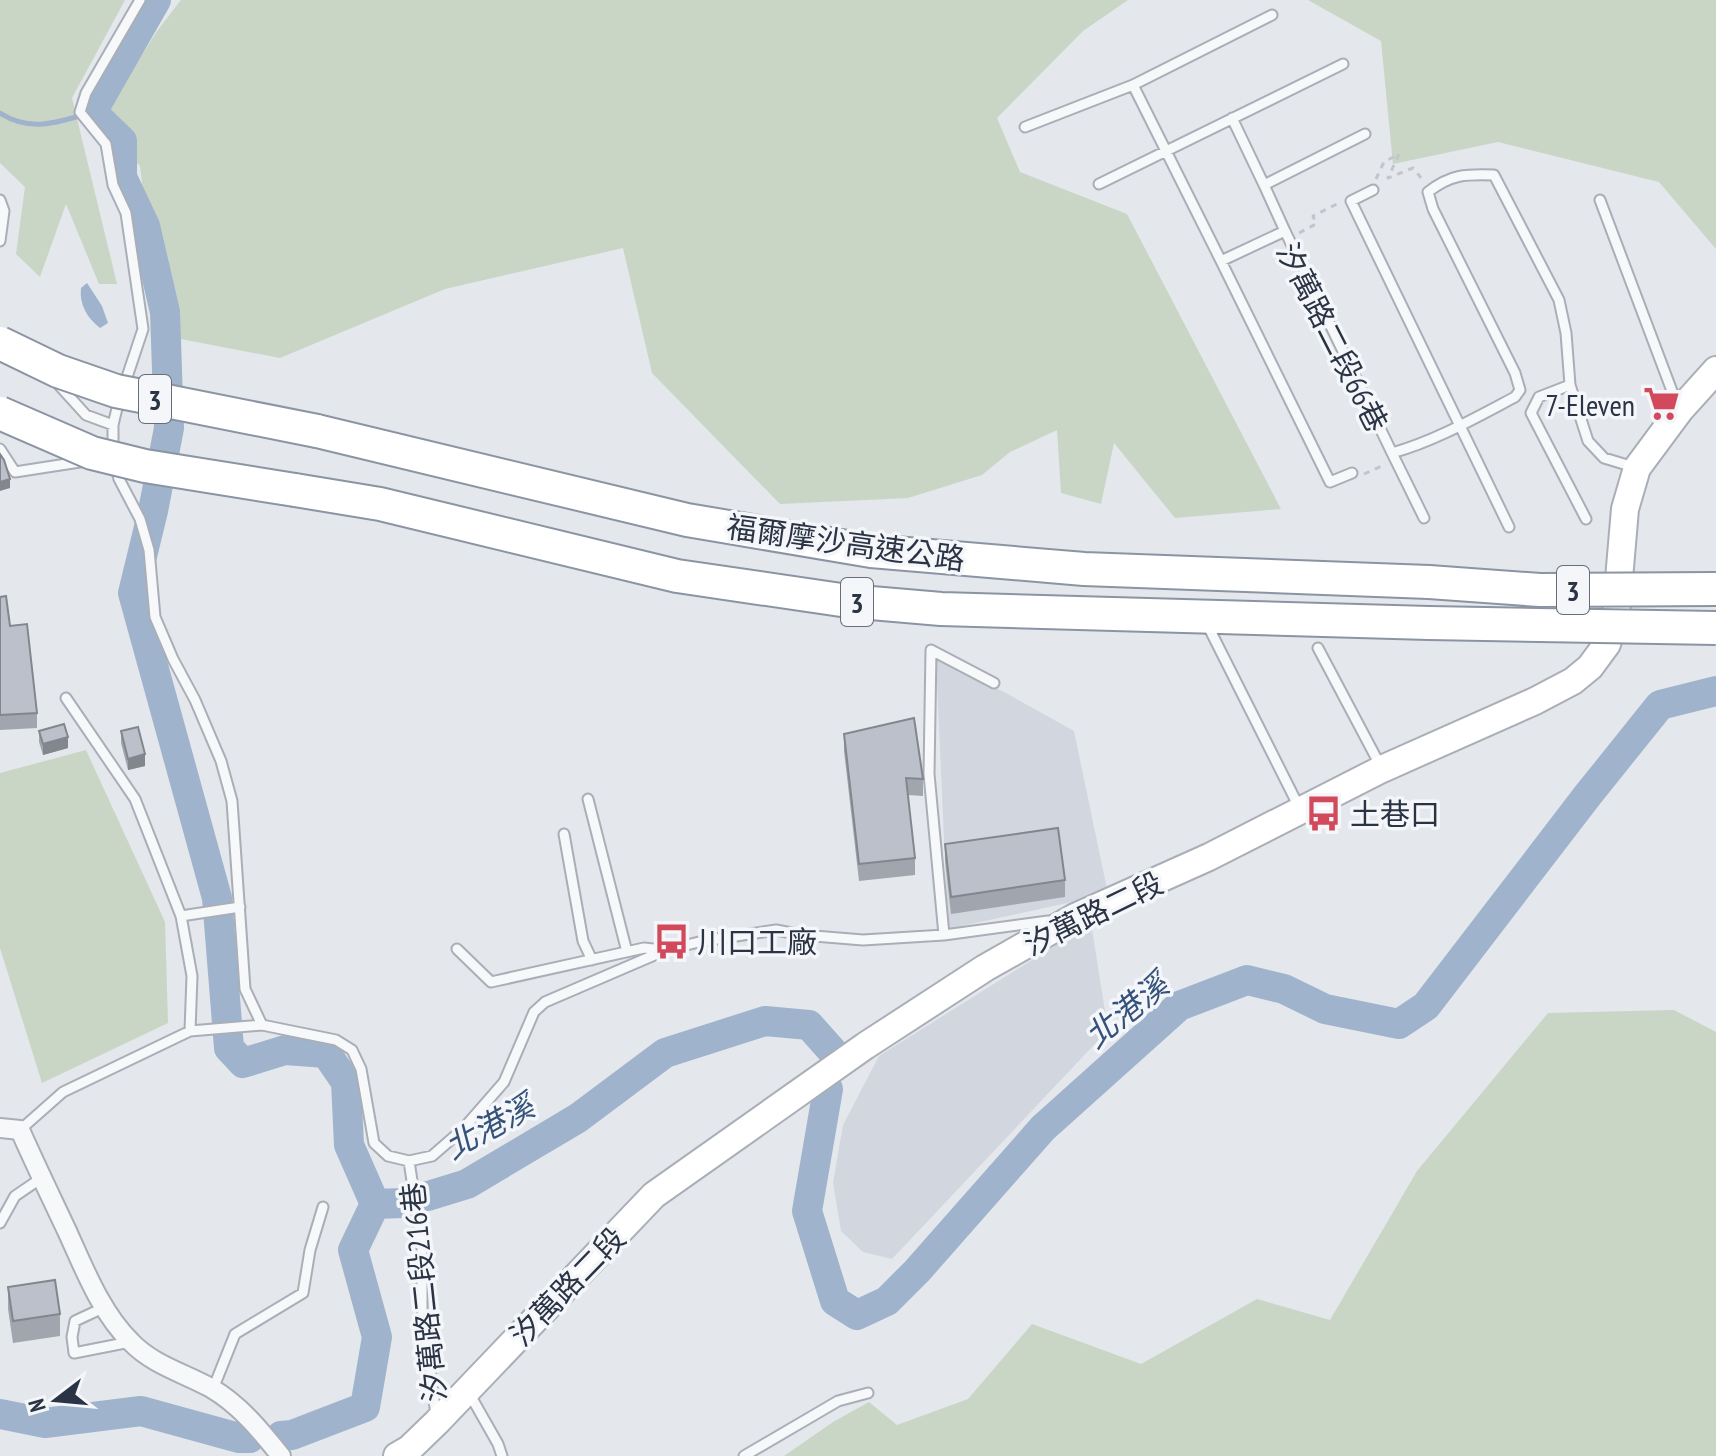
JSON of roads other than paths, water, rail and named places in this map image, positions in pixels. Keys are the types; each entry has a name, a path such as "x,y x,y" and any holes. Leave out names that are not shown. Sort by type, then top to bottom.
{"highway":[{"name":"福爾摩沙高速公路","path":"0,343 58,371 116,391 317,431 687,520 871,551 1084,569 1429,582 1540,590 1716,589"},
{"name":"福爾摩沙高速公路","path":"0,413 51,437 145,466 380,504 677,576 848,601 941,609 1716,628"}],"street":[{"name":"汐萬路二段","path":"397,1456 409,1449 437,1422 654,1195 865,1046 985,968 1075,917 1209,857 1382,769 1573,681 1590,667 1607,644 1616,614 1625,509 1637,468 1680,410 1715,372"},
{"path":"0,1128 20,1130 40,1179 105,1307 130,1342 153,1360 213,1389 250,1417 281,1456"}],"lane":[{"path":"140,0 86,93 80,112 106,144 113,185 126,213 143,329 113,425 113,457 119,479 140,519 149,550 155,617 221,761 232,801 245,989 262,1025"},
{"path":"1025,127 1133,85 1272,15"},
{"path":"1099,184 1343,64"},
{"path":"1133,85 1330,482 1352,473"},
{"path":"1232,118 1287,235"},
{"path":"1264,185 1365,134"},
{"name":"汐萬路二段66巷","path":"1221,261 1287,235 1394,456 1515,397 1520,390 1515,373 1433,209 1428,192 1439,183 1465,173 1494,175 1559,300 1566,333 1570,385"},
{"path":"1373,190 1351,201 1509,527"},
{"path":"0,200 4,211 0,241"},
{"path":"1600,200 1680,410"},
{"path":"0,332 10,345 58,383 86,415 113,425"},
{"path":"1586,519 1531,413 1539,397 1570,385 1588,441 1604,458 1637,468"},
{"path":"0,449 15,472 113,457"},
{"path":"1394,456 1424,518"},
{"path":"1210,630 1300,809"},
{"path":"1318,648 1382,769"},
{"path":"944,935 929,774 931,650 994,683"},
{"path":"66,698 135,799 181,916 192,976 190,1031"},
{"path":"588,799 627,952"},
{"path":"564,834 583,941 592,960"},
{"path":"181,916 240,907"},
{"path":"20,1130 63,1092 190,1031 262,1025 336,1040 352,1050 361,1069 374,1143 388,1156 409,1161 432,1156 463,1129 504,1082 517,1058 534,1012 545,1002 666,950 776,930 863,940 944,935 1075,917"},
{"path":"457,949 491,982 644,948 666,950"},
{"name":"汐萬路二段216巷","path":"409,1161 422,1247 422,1309 437,1422"},
{"path":"0,1223 15,1196 40,1179"},
{"path":"213,1389 235,1334 303,1293 310,1250 323,1207"},
{"path":"105,1307 75,1321 72,1337 74,1353 130,1342"},
{"path":"467,1390 502,1456"},
{"path":"744,1456 838,1401 868,1393"}],"water":[{"path":"87,283 102,306 108,323 100,328 91,320 83,305 81,288"}],"waterway":[{"path":"156,0 92,112 122,141 122,177 145,226 165,312 169,428 133,593 217,898 229,1048 243,1063 285,1050 326,1053 346,1082 349,1145 375,1204"},
{"path":"0,113 23,123 46,124 92,112"},
{"name":"北港溪","path":"828,1089 807,1211 835,1301 857,1315 887,1301 1043,1128 1179,1006 1247,980 1284,989 1325,1009 1399,1024 1426,1006 1660,705 1716,691"},
{"name":"北港溪","path":"428,1196 467,1184 578,1118 665,1053 765,1021 809,1025 833,1052"},
{"name":"北港溪","path":"281,1436 292,1435 365,1407 377,1337 353,1250 375,1204 403,1203"},
{"name":"北港溪","path":"0,1414 45,1423 141,1411 239,1438 250,1438"}],"place":[{"name":"7-Eleven","path":"1661,404"},
{"name":"土巷口","path":"1324,813"},
{"name":"川口工廠","path":"671,941"}]}
